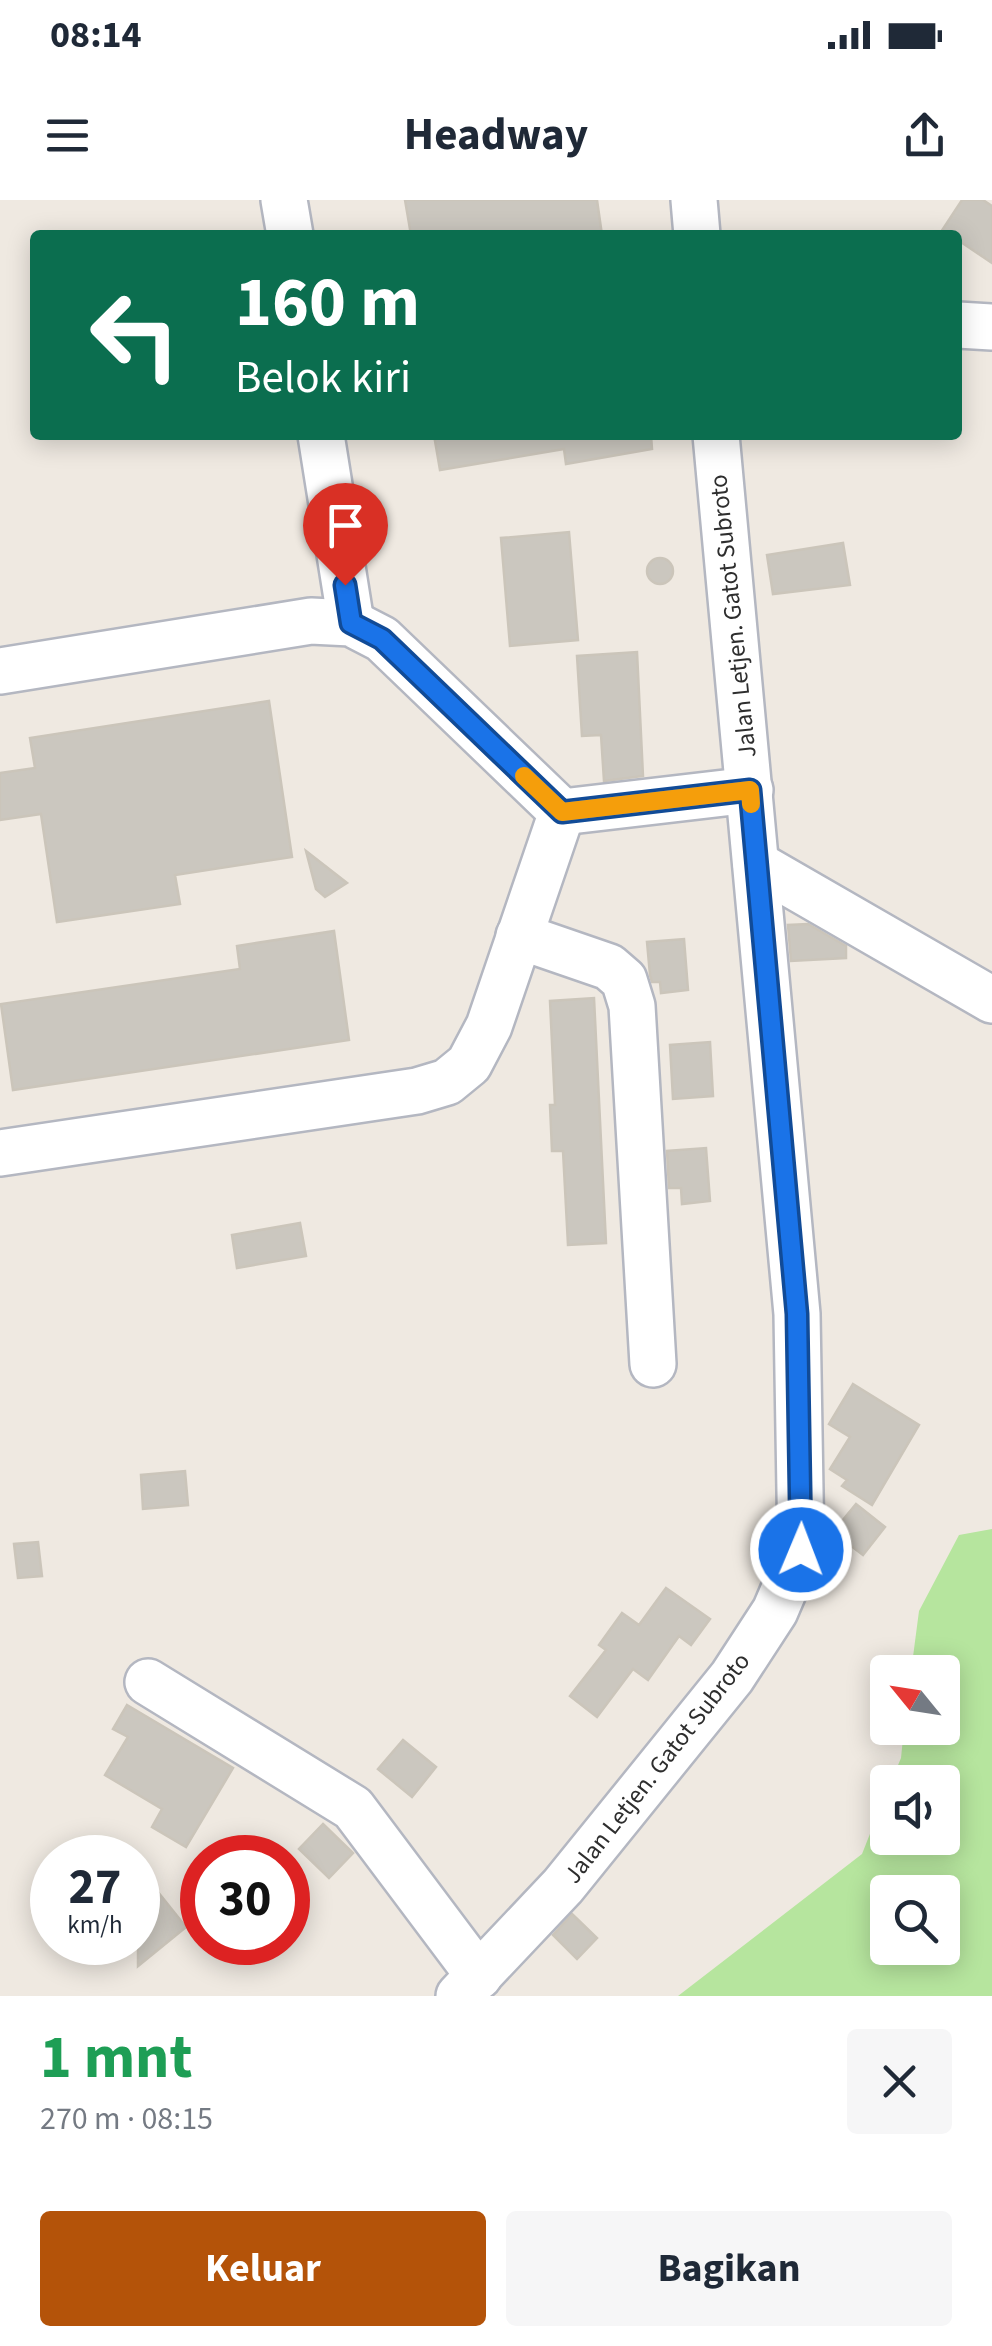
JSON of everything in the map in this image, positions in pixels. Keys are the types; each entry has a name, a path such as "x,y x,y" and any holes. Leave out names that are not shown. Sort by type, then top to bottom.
{"street":[{"path":"284,200 289,230"},
{"path":"694,200 697,230"},
{"path":"962,324 992,327"},
{"path":"323,440 351,623"},
{"name":"Jalan Letjen. Gatot Subroto","path":"469,1986 563,1886 732,1678 775,1611 801,1550 797,1314 716,440"},
{"path":"0,672 311,621 351,623 382,639 562,812"},
{"path":"562,812 750,790"},
{"path":"0,1153 417,1091 447,1082 469,1064 489,1026 562,812"},
{"path":"756,864 992,1000"},
{"path":"519,936 608,967 624,980 632,1006 654,1364"},
{"path":"148,1682 354,1808 469,1986"}],"green space":[{"path":"992,1529 992,1996 678,1996 862,1854 870,1834 870,1855 960,1855 960,1765 898,1765 902,1745 960,1745 960,1655 913,1655 919,1611 959,1535"}],"building":[{"path":"405,200 597,200 601,230 410,230"},
{"path":"962,200 983,200 992,206 992,263 962,243 962,230 942,230"},
{"path":"435,440 651,440 652,449 566,464 564,449 440,470"},
{"path":"569,532 578,640 510,646 501,538"},
{"path":"843,543 850,585 773,594 767,555"},
{"path":"660,558 669,562 673,571 669,580 660,584 651,580 647,571 651,562"},
{"path":"637,652 643,776 604,781 601,735 582,736 577,656"},
{"path":"269,701 292,857 175,875 180,904 57,922 41,814 0,820 0,773 35,768 30,738"},
{"path":"306,851 347,883 325,897 316,889"},
{"path":"808,924 846,946 846,958 791,961 788,925"},
{"path":"334,931 349,1040 13,1090 1,1004 240,969 237,946"},
{"path":"684,939 688,990 661,993 660,982 652,982 650,975 647,942"},
{"path":"594,998 606,1243 568,1245 563,1151 552,1151 550,1105 555,1105 550,1001"},
{"path":"710,1042 713,1096 673,1099 670,1045"},
{"path":"706,1148 710,1201 682,1204 681,1188 669,1188 667,1151"},
{"path":"300,1223 306,1256 237,1268 232,1235"},
{"path":"853,1384 919,1425 872,1505 842,1486 847,1480 830,1469 850,1437 829,1424"},
{"path":"185,1471 188,1505 143,1509 141,1475"},
{"path":"856,1504 885,1527 863,1555 833,1532"},
{"path":"38,1542 42,1576 18,1578 14,1544"},
{"path":"666,1588 710,1619 691,1645 679,1636 648,1680 633,1669 597,1717 570,1696 606,1650 599,1645 622,1613 639,1625"},
{"path":"127,1705 233,1768 193,1835 180,1835 180,1843 152,1827 162,1809 105,1775 128,1737 113,1729"},
{"path":"403,1740 436,1767 412,1797 378,1769"},
{"path":"323,1824 353,1853 329,1878 310,1860 310,1838"},
{"path":"160,1894 180,1920 180,1932 160,1948"},
{"path":"572,1914 597,1938 577,1959 553,1935"}],"slow traffic":[{"path":"524,776 562,812 750,790 751,804"}],"route":[{"path":"345,585 351,623 382,639 562,812 750,790 797,1314 801,1550"}]}
